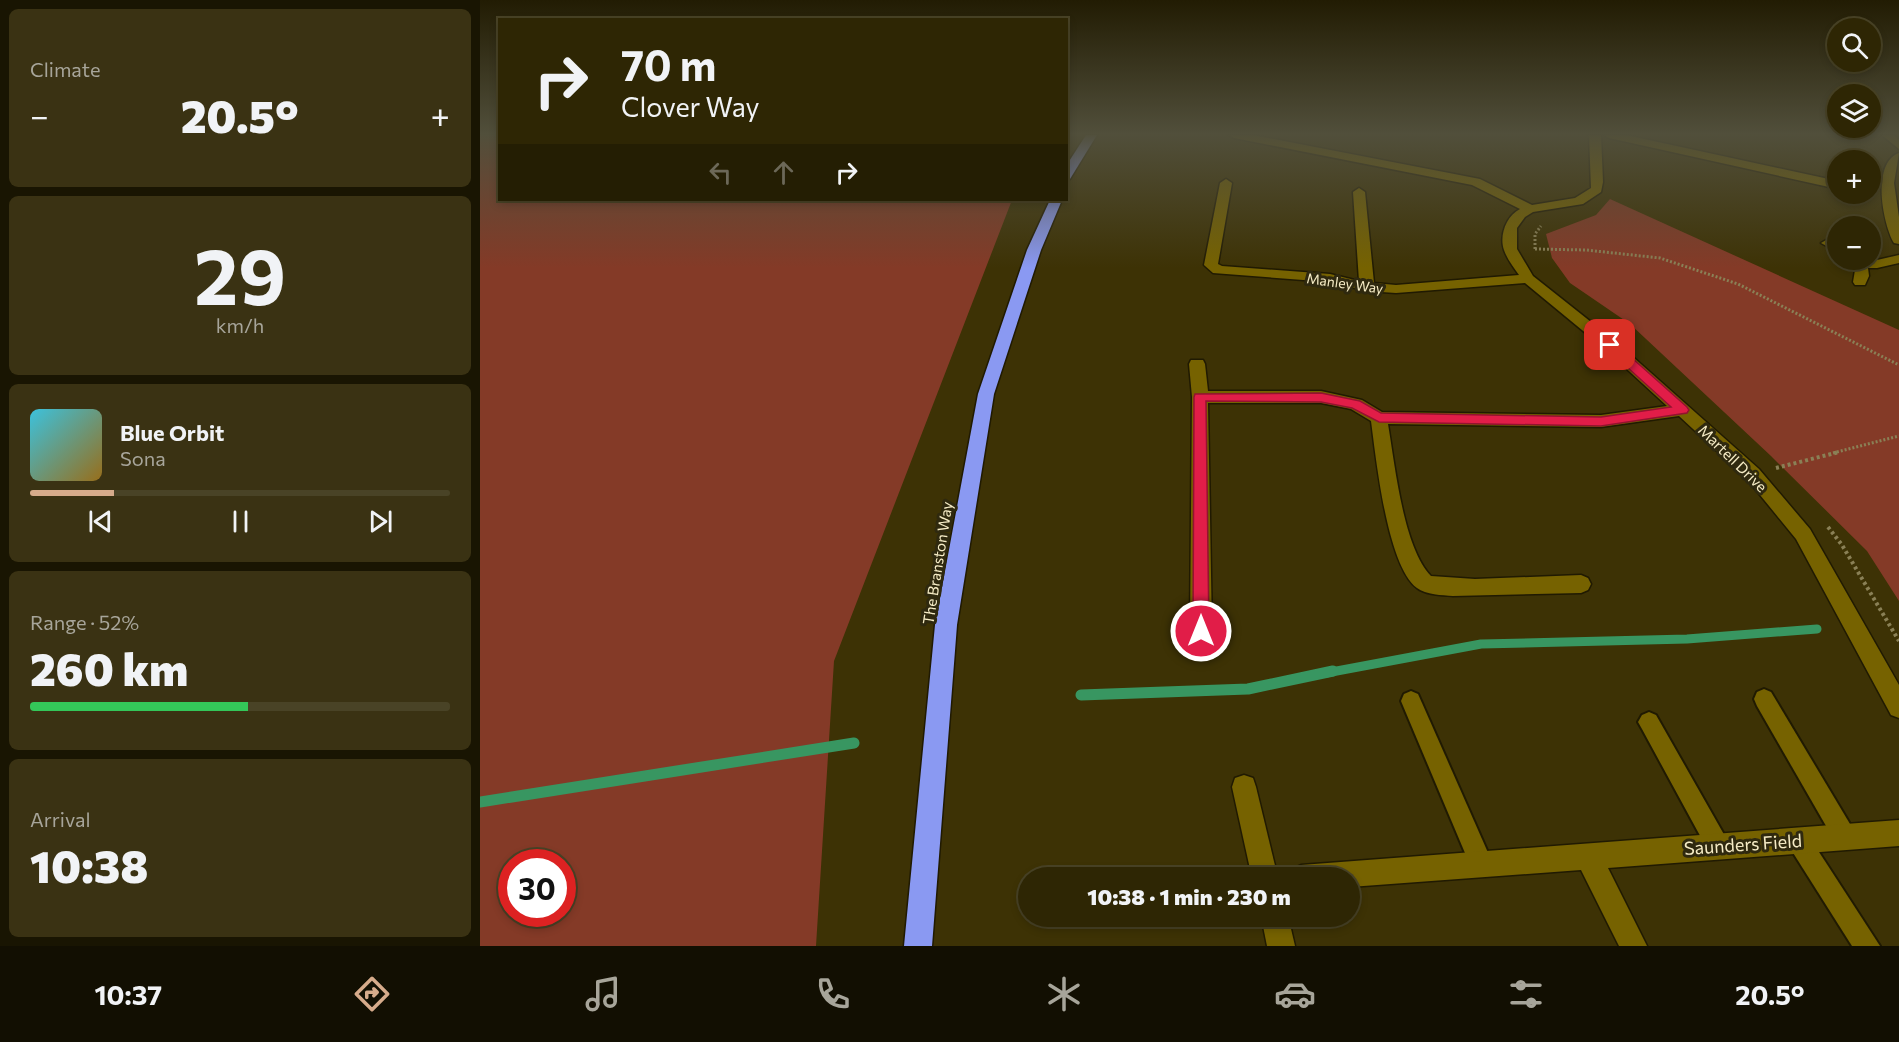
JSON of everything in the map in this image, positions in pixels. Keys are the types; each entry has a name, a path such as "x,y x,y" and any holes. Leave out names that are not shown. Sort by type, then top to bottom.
{"highway":[{"name":"The Branston Way","path":"918,946 946,625 986,394 1034,250 1056,201"}],"street":[{"path":"1461,179 1476,182 1530,209 1579,201 1597,189 1597,179"},
{"path":"1811,179 1827,183"},
{"path":"1887,179 1883,195 1899,240"},
{"name":"Manley Way","path":"1226,183 1211,265 1218,270 1330,278 1366,287 1396,290 1528,279"},
{"path":"1359,192 1366,287"},
{"name":"Martell Drive","path":"1530,209 1520,214 1510,228 1510,249 1528,279 1610,345 1753,474 1803,534 1896,698"},
{"path":"1881,263 1899,259"},
{"path":"1860,282 1863,274 1861,270"},
{"path":"1197,364 1200,397 1201,631"},
{"path":"1200,397 1321,397 1356,404 1379,418 1601,421 1682,410"},
{"path":"1379,418 1401,535 1411,567 1425,583 1448,587 1581,584"},
{"path":"1244,787 1262,867"},
{"name":"Saunders Field","path":"1360,873 1899,833"},
{"path":"1588,855 1633,946"},
{"path":"1277,927 1281,946"}],"lane":[{"path":"1764,699 1845,837"},
{"path":"1411,701 1481,864"},
{"path":"1649,722 1718,846"},
{"path":"1798,840 1868,946"}],"path":[{"path":"1535,249 1586,250 1660,258 1738,284 1899,365"},
{"path":"1776,468 1899,436"}],"shaded area":[{"path":"480,179 498,179 498,201 1012,201 834,661 816,946 480,946"},
{"path":"1610,199 1899,330 1899,601 1867,551 1771,456 1630,324 1570,283 1552,258 1546,234 1596,215"}],"waterway":[{"path":"1326,673 1481,644 1687,639 1817,629"},
{"path":"1081,695 1248,689 1333,671"},
{"path":"480,802 854,743"}],"route":[{"path":"1201,631 1200,397 1321,397 1356,404 1379,418 1601,421 1682,410 1610,345"}]}
